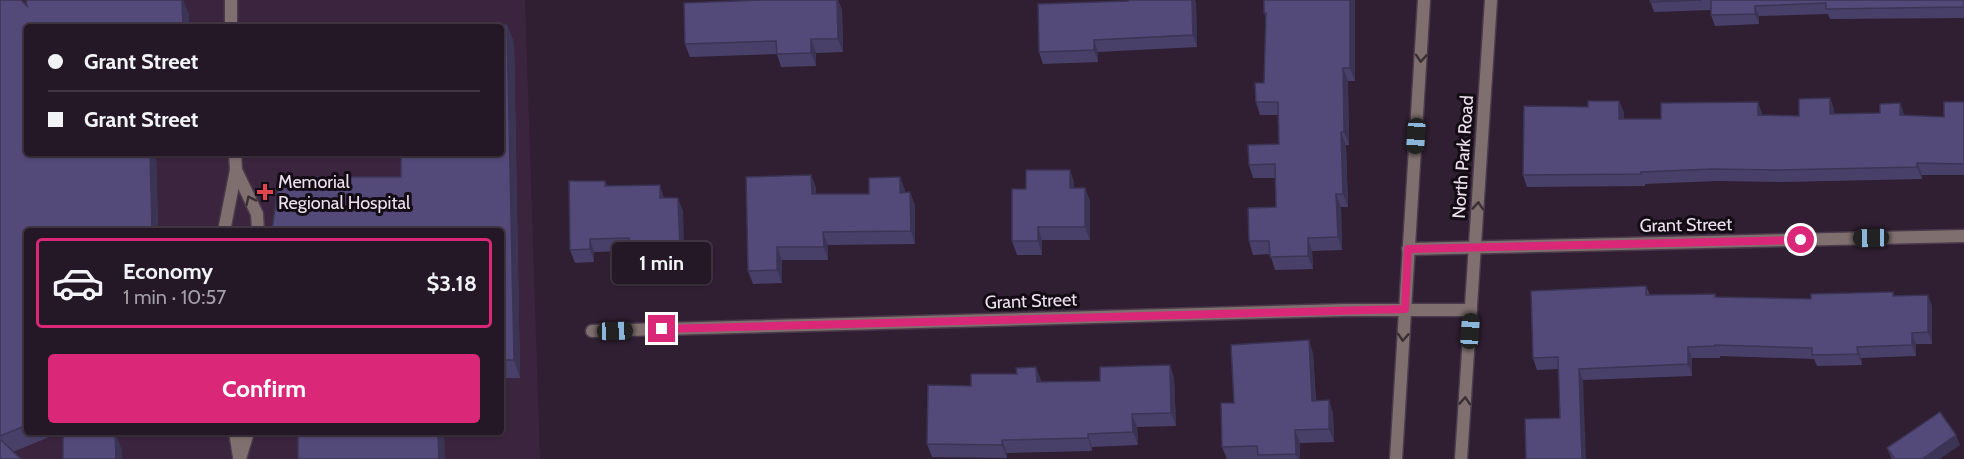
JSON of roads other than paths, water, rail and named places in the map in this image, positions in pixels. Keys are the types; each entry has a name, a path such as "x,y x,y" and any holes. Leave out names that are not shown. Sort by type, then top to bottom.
{"street":[{"path":"231,0 231,24"},
{"path":"1396,459 1424,0"},
{"name":"North Park Road","path":"1461,459 1491,0"},
{"path":"225,228 236,170 235,156"},
{"path":"236,170 257,214 258,228"},
{"name":"Grant Street","path":"1408,249 1964,236"},
{"name":"Grant Street","path":"592,331 1405,309 1471,310"},
{"path":"236,435 240,459"},
{"path":"240,459 247,435"}],"place":[{"name":"Memorial Regional Hospital","path":"265,192"}]}
